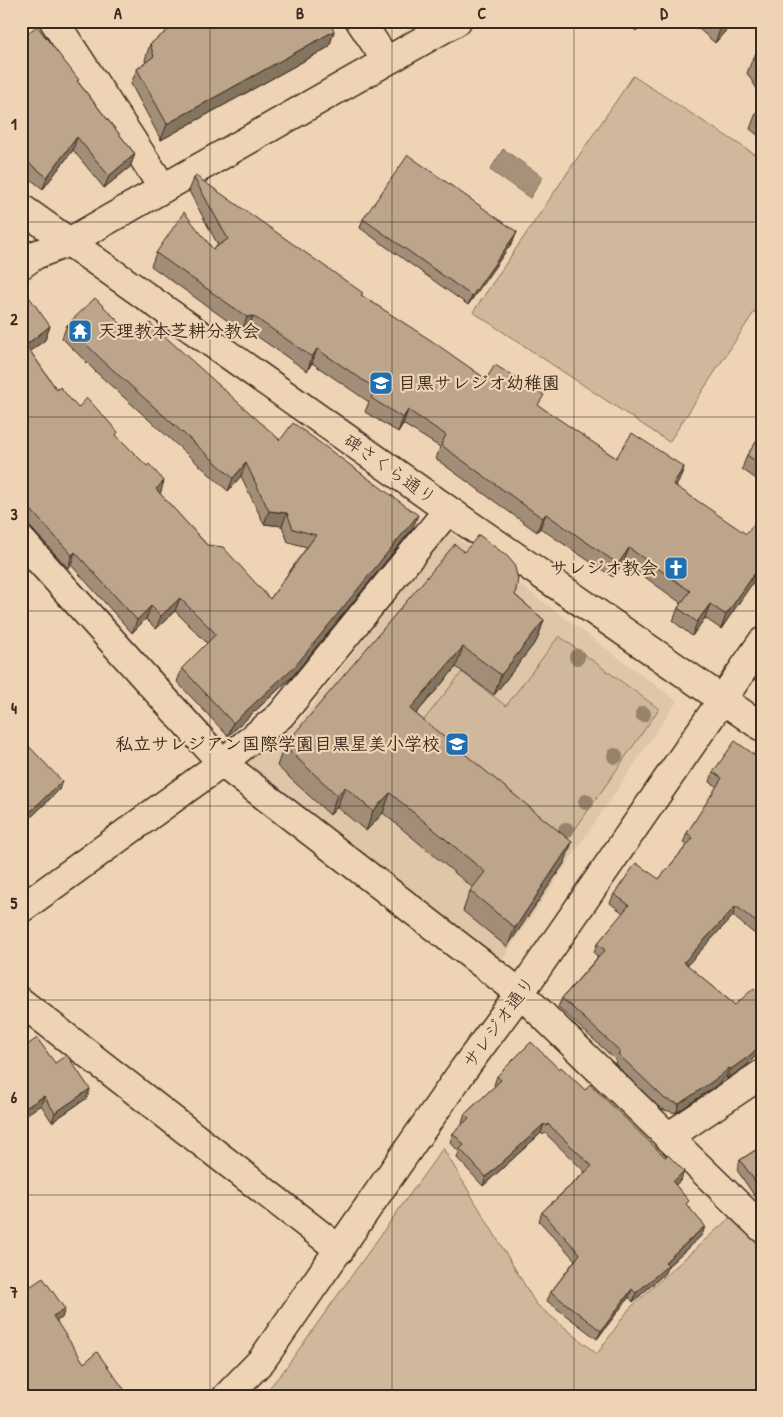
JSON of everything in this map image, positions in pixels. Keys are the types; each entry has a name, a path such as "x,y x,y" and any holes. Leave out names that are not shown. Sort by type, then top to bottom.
{"street":[{"path":"54,21 164,188"},
{"path":"360,21 386,60"},
{"path":"21,265 35,255 70,242 457,21"},
{"name":"碑さくら通り","path":"21,208 448,510 762,727"},
{"path":"21,909 222,763 281,715 448,510"},
{"path":"21,540 222,763 520,993 762,1228"},
{"name":"サレジオ通り","path":"228,1396 262,1360 340,1250 762,642"},
{"path":"21,1002 340,1250"},
{"path":"668,1137 762,1074"}],"shaded area":[{"path":"633,76 762,159 762,300 669,442 473,312"},
{"path":"503,149 543,177 530,198 490,170"},
{"name":"私立サレジアン国際学園目黒星美小学校","path":"448,531 677,701 502,960 236,765 298,724"},
{"path":"559,636 659,709 557,855 411,736 462,672 506,706"},
{"path":"443,1148 536,1304 597,1354 629,1309 737,1211 762,1237 762,1396 262,1396 282,1373"}],"building":[{"path":"180,21 329,21 334,31 167,124 137,69 154,56 150,44"},
{"path":"714,21 726,21 721,27"},
{"path":"37,26 79,80 77,81 135,154 109,176 77,137 47,177 21,157 21,38"},
{"path":"762,44 762,72 753,58"},
{"path":"762,105 762,118 756,113"},
{"path":"408,155 517,232 472,296 363,219"},
{"path":"196,176 363,293 361,295 486,379 495,365 544,395 538,405 616,458 632,433 684,467 673,484 746,534 762,514 762,563 726,615 710,604 697,622 678,608 690,591 629,548 618,564 546,514 542,518 441,445 446,435 408,410 403,418 371,398 376,389 317,349 312,357 253,316 247,317 156,253 184,212 213,249 228,239 194,178"},
{"path":"27,294 50,326 26,345 57,390 60,387 78,408 87,398 118,432 116,435 147,466 149,464 164,481 156,489 207,545 223,547 270,599 316,535 293,529 287,513 269,511 246,463 233,478 102,360 67,325 95,298 136,339 150,323 280,440 293,423 418,515 297,664 233,723 182,668 216,634 180,598 161,616 151,606 137,620 75,552 72,555 21,499 21,298"},
{"path":"762,434 762,466 747,455"},
{"path":"479,535 507,556 514,564 518,579 515,595 544,620 501,675 463,647 410,709 572,842 515,928 470,891 485,872 390,793 373,811 345,787 337,795 284,746 455,544 464,552"},
{"path":"21,738 62,781 28,814 21,807"},
{"path":"735,741 762,760 762,927 736,906 684,962 735,1005 754,988 762,996 762,1044 748,1057 731,1069 729,1068 679,1104 665,1099 618,1054 621,1052 562,998 605,950 597,944 629,905 614,894 636,863 659,879 693,838 687,833 722,778 713,772"},
{"path":"37,1038 55,1063 67,1055 90,1089 55,1113 44,1096 21,1111 21,1040 26,1046"},
{"path":"531,1042 559,1069 561,1067 585,1090 590,1084 665,1157 668,1155 684,1171 673,1182 689,1201 686,1204 705,1226 665,1262 668,1265 636,1293 632,1289 601,1331 551,1292 580,1254 542,1212 592,1166 548,1124 547,1126 544,1124 486,1177 460,1149 464,1145 453,1133 469,1118 465,1114 501,1080 497,1076"},
{"path":"762,1146 762,1191 740,1160"},
{"path":"21,1278 28,1288 43,1278 65,1309 53,1316 84,1363 97,1352 129,1396 21,1396"}],"place":[{"name":"天理教本芝耕分教会","path":"80,331"},
{"name":"目黒サレジオ幼稚園","path":"381,383"},
{"name":"サレジオ教会","path":"676,568"},
{"name":"私立サレジアン国際学園目黒星美小学校","path":"457,744"}]}
